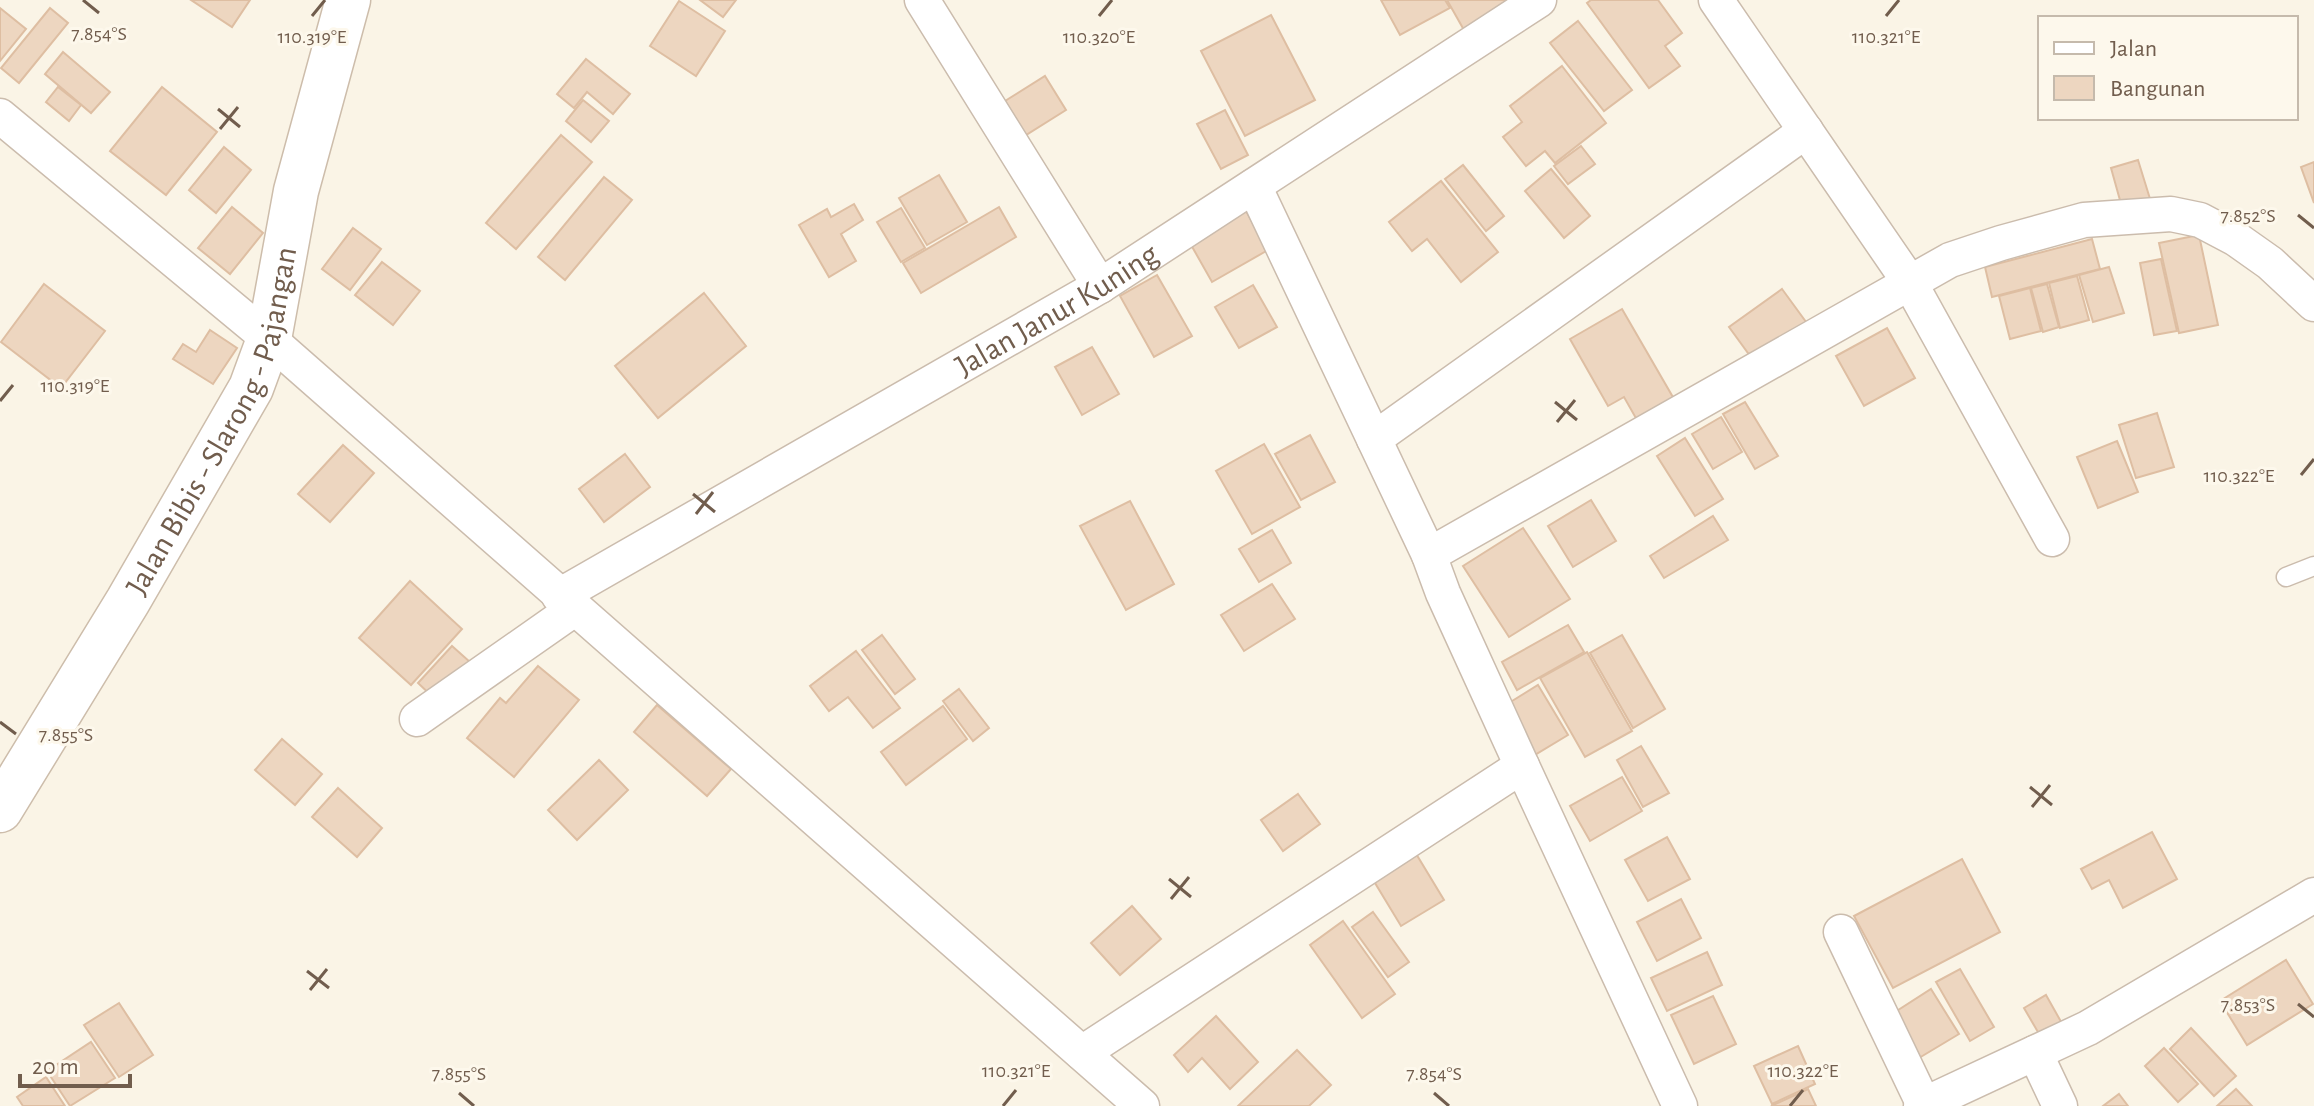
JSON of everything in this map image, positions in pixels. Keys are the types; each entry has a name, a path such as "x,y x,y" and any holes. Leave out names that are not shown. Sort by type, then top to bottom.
{"main road":[{"name":"Jalan Bibis - Slarong - Pajangan","path":"0,810 128,601 251,388 269,339 296,191 348,0"}],"street":[{"path":"922,0 1100,286"},
{"name":"Jalan Janur Kuning","path":"417,719 566,602 1100,286 1539,0"},
{"path":"1716,0 1910,283 2052,539"},
{"path":"0,116 269,339 1142,1106"},
{"path":"1374,439 1806,131"},
{"path":"1254,186 1429,555 1443,593 1680,1106"},
{"path":"1429,555 1950,260 2001,243 2084,220 2171,214 2200,220 2236,239 2270,263 2314,304"},
{"path":"1082,1053 1522,766"},
{"path":"1841,932 1923,1105 2088,1028 2313,896"},
{"path":"2035,1053 2060,1106"}],"lane":[{"path":"2286,577 2314,566"}],"building":[{"path":"191,0 250,0 232,27"},
{"path":"700,0 736,0 723,17"},
{"path":"1381,0 1445,0 1450,8 1400,35"},
{"path":"1447,0 1512,0 1464,30"},
{"path":"1591,0 1658,0 1682,33 1665,46 1680,66 1649,88 1587,3"},
{"path":"679,1 725,31 696,76 650,46"},
{"path":"0,8 26,29 0,61"},
{"path":"50,8 68,23 19,83 1,68"},
{"path":"1271,15 1315,100 1245,136 1201,51"},
{"path":"1578,21 1632,90 1604,111 1550,43"},
{"path":"63,52 110,92 91,113 45,74"},
{"path":"586,59 630,94 613,114 587,92 574,108 557,94"},
{"path":"1562,66 1606,123 1555,163 1545,151 1526,166 1503,137 1522,122 1510,106"},
{"path":"1045,76 1066,110 1026,135 1005,101"},
{"path":"58,87 81,105 69,121 46,102"},
{"path":"162,87 217,132 166,195 110,151"},
{"path":"583,100 609,121 591,142 566,121"},
{"path":"1225,110 1248,155 1221,169 1197,124"},
{"path":"561,135 592,162 516,249 486,223"},
{"path":"1581,146 1595,164 1568,184 1554,166"},
{"path":"224,147 251,170 216,213 189,190"},
{"path":"2138,160 2151,202 2123,211 2111,168"},
{"path":"2314,162 2314,203 2301,167"},
{"path":"1463,165 1504,216 1486,231 1445,179"},
{"path":"1551,169 1590,216 1564,238 1525,191"},
{"path":"939,175 967,222 927,245 899,198"},
{"path":"604,177 632,200 565,280 538,257"},
{"path":"1441,181 1498,252 1461,282 1427,239 1412,251 1389,222"},
{"path":"854,204 863,220 841,234 856,261 829,277 799,225 827,209 831,217"},
{"path":"232,207 263,233 230,274 198,248"},
{"path":"999,207 1016,237 921,293 903,263"},
{"path":"901,208 925,248 901,262 877,222"},
{"path":"1246,211 1268,250 1212,282 1190,243"},
{"path":"353,228 381,249 350,290 322,269"},
{"path":"2199,235 2218,325 2179,333 2159,243"},
{"path":"2092,239 2100,269 1992,297 1985,267"},
{"path":"2161,259 2177,331 2154,335 2140,263"},
{"path":"382,262 420,291 393,325 355,295"},
{"path":"2109,267 2124,313 2093,322 2079,275"},
{"path":"1157,275 1192,336 1154,357 1120,296"},
{"path":"2077,276 2089,320 2060,328 2049,283"},
{"path":"44,284 105,331 61,388 1,342"},
{"path":"2047,284 2059,327 2043,332 2031,288"},
{"path":"1253,285 1277,327 1239,348 1215,307"},
{"path":"2030,288 2041,331 2010,339 1999,296"},
{"path":"1782,289 1809,326 1756,364 1729,327"},
{"path":"704,293 746,346 658,418 615,366"},
{"path":"1622,309 1674,399 1637,420 1624,397 1608,406 1570,339"},
{"path":"1887,328 1915,378 1864,406 1836,356"},
{"path":"210,330 237,348 213,384 173,359 183,344 196,352"},
{"path":"1092,347 1119,394 1082,415 1055,367"},
{"path":"1745,402 1778,456 1755,469 1723,414"},
{"path":"2157,413 2174,467 2136,478 2119,425"},
{"path":"1721,417 1742,452 1713,469 1692,434"},
{"path":"1310,435 1335,482 1301,500 1275,454"},
{"path":"1685,438 1723,499 1695,516 1657,456"},
{"path":"2117,441 2138,492 2098,508 2077,457"},
{"path":"1264,444 1300,507 1252,534 1216,471"},
{"path":"343,445 374,473 330,522 298,494"},
{"path":"625,454 650,487 604,522 579,489"},
{"path":"1591,500 1616,541 1573,567 1548,526"},
{"path":"1130,501 1174,584 1126,610 1080,526"},
{"path":"1713,516 1728,540 1664,578 1650,556"},
{"path":"1523,528 1570,599 1509,637 1463,566"},
{"path":"1272,530 1291,563 1259,582 1239,549"},
{"path":"410,581 462,629 411,685 359,638"},
{"path":"1272,584 1295,619 1244,651 1221,615"},
{"path":"1568,625 1584,652 1517,690 1502,662"},
{"path":"882,635 915,679 895,694 862,650"},
{"path":"1622,635 1665,709 1633,728 1590,653"},
{"path":"452,646 470,662 436,700 418,683"},
{"path":"856,651 900,708 873,728 848,697 829,711 810,686"},
{"path":"1587,652 1632,731 1585,757 1540,678"},
{"path":"538,666 579,700 514,777 467,738 500,698 506,703"},
{"path":"1538,685 1568,735 1533,756 1504,706"},
{"path":"959,689 989,728 973,741 943,701"},
{"path":"657,705 731,769 707,796 634,732"},
{"path":"943,706 967,739 906,785 881,752"},
{"path":"282,739 322,774 295,805 255,770"},
{"path":"1641,746 1669,793 1643,807 1617,760"},
{"path":"599,760 628,790 577,840 548,810"},
{"path":"1622,777 1642,811 1590,841 1570,806"},
{"path":"338,788 382,828 357,857 312,817"},
{"path":"1298,794 1320,824 1283,851 1261,820"},
{"path":"2152,832 2177,879 2123,908 2109,880 2092,889 2081,869"},
{"path":"1667,837 1690,879 1648,901 1625,860"},
{"path":"1415,852 1444,900 1401,926 1372,878"},
{"path":"1962,859 2000,932 1893,988 1854,916"},
{"path":"1681,899 1701,938 1657,961 1637,922"},
{"path":"1132,906 1161,939 1120,975 1091,943"},
{"path":"1373,912 1409,962 1388,977 1352,927"},
{"path":"1343,921 1395,994 1362,1018 1310,945"},
{"path":"1707,952 1722,985 1667,1011 1651,978"},
{"path":"2286,960 2313,1004 2247,1045 2220,1001"},
{"path":"1960,969 1994,1027 1970,1041 1936,982"},
{"path":"1931,989 1959,1034 1919,1058 1892,1014"},
{"path":"2046,995 2064,1027 2042,1039 2024,1008"},
{"path":"1713,996 1736,1044 1694,1064 1671,1015"},
{"path":"119,1003 153,1055 119,1077 84,1025"},
{"path":"1216,1016 1258,1062 1230,1089 1202,1058 1188,1072 1174,1055"},
{"path":"2191,1028 2236,1076 2214,1096 2170,1049"},
{"path":"91,1042 115,1078 70,1106 47,1071"},
{"path":"1798,1046 1815,1084 1772,1104 1754,1066"},
{"path":"2164,1048 2198,1084 2178,1102 2145,1066"},
{"path":"1297,1050 1331,1085 1309,1106 1238,1106"},
{"path":"46,1077 65,1106 23,1106 17,1097"},
{"path":"1808,1089 1816,1106 1771,1106"},
{"path":"2236,1089 2252,1106 2217,1106"},
{"path":"2119,1094 2128,1106 2103,1106"}]}
